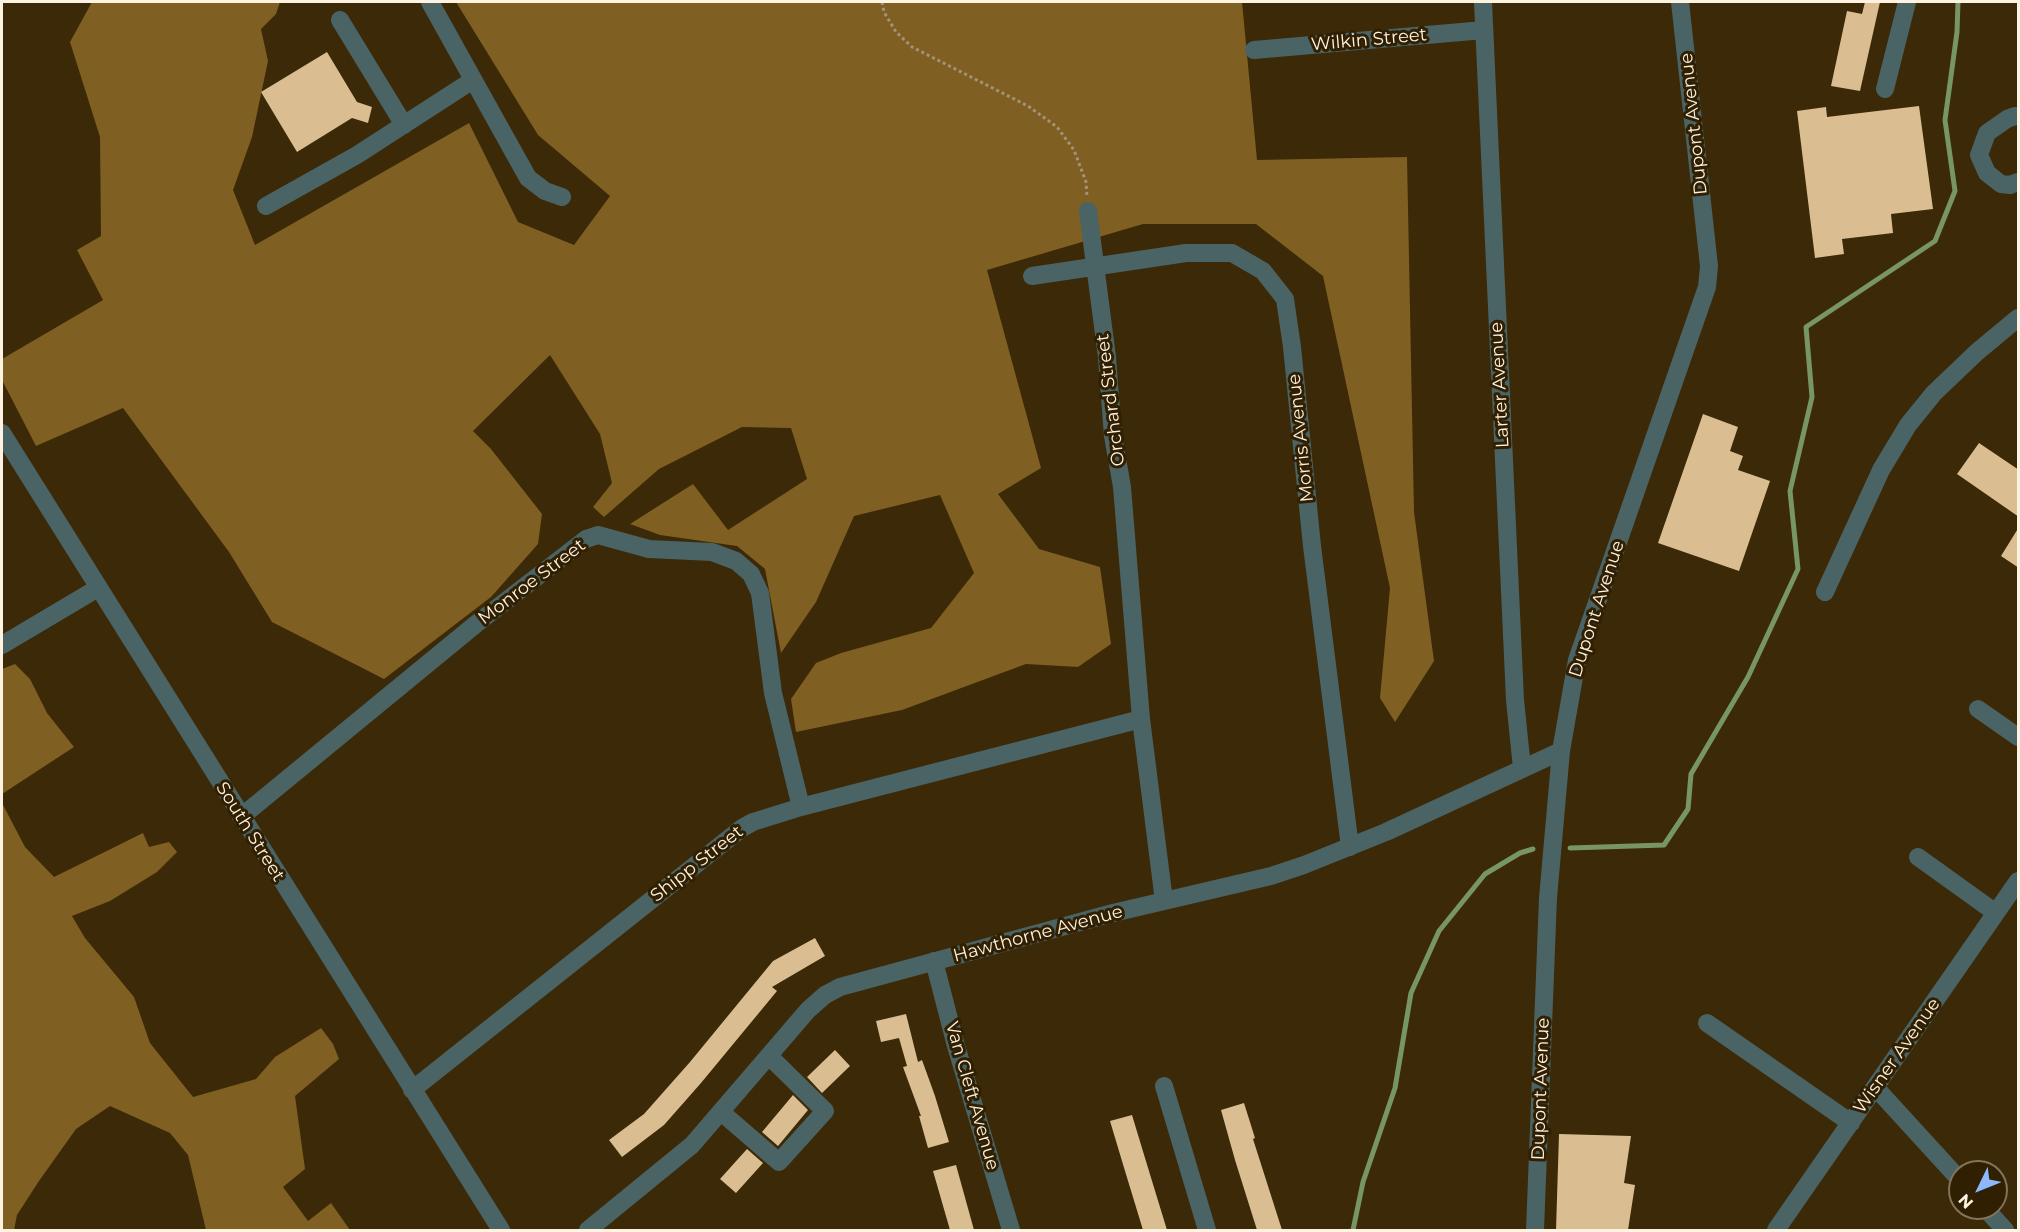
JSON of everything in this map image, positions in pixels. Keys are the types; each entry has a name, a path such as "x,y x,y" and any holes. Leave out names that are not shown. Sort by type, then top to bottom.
{"street":[{"path":"430,2 528,178 545,191 562,197"},
{"name":"Larter Avenue","path":"1483,2 1515,700 1522,768"},
{"name":"Dupont Avenue","path":"1535,1230 1548,898 1561,751 1577,660 1707,287 1709,266 1680,2"},
{"path":"1885,89 1907,2"},
{"path":"340,20 404,125"},
{"name":"Wilkin Street","path":"1254,50 1484,30"},
{"path":"266,206 357,155 474,80"},
{"path":"2015,116 1987,132 1980,155 1987,173 2001,184 2010,185 2019,182"},
{"name":"Orchard Street","path":"1088,211 1107,357 1113,436 1122,487 1141,719 1164,901"},
{"name":"Morris Avenue","path":"1032,276 1186,253 1232,253 1263,271 1285,299 1350,847"},
{"path":"1825,592 1881,470 1908,425 1934,393 1977,352 2019,318"},
{"name":"South Street","path":"2,433 501,1230"},
{"name":"Monroe Street","path":"241,817 476,624 586,539 598,536 649,549 712,552 736,561 751,574 760,593 773,693 801,807"},
{"path":"2,645 98,588"},
{"path":"1978,709 2019,737"},
{"name":"Shipp Street","path":"412,1090 742,828 753,822 801,807 1141,719"},
{"name":"Hawthorne Avenue","path":"588,1230 692,1145 808,1010 825,995 840,987 1164,901 1271,876 1350,847 1561,751"},
{"path":"1918,857 1996,913"},
{"name":"Wisner Avenue","path":"1776,1230 2019,881"},
{"name":"Van Cleft Avenue","path":"933,961 1011,1230"},
{"path":"1707,1023 1851,1123"},
{"path":"721,1112 779,1162 825,1111 769,1056"},
{"path":"1164,1086 1207,1230"},
{"path":"1875,1087 1948,1167"}],"path":[{"path":"882,2 884,12 896,32 912,47 1028,106 1057,127 1074,150 1086,182 1088,211"}],"shaded area":[{"path":"92,2 280,2 276,14 261,29 268,61 252,137 233,190 255,245 469,123 518,222 574,245 610,196 538,135 456,2 1242,2 1257,160 1407,157 1414,512 1434,661 1395,722 1380,698 1390,588 1323,276 1256,224 1143,224 987,270 1041,468 998,494 1039,549 1100,567 1111,644 1078,667 1026,664 902,710 796,732 791,699 816,663 841,653 931,628 974,573 940,495 854,516 816,602 781,653 765,569 737,546 660,535 630,524 693,484 728,530 807,479 791,428 742,427 659,469 604,517 593,507 612,483 600,434 550,355 473,431 491,449 542,514 538,544 491,597 384,679 272,622 229,552 123,408 36,446 2,380 2,359 103,300 77,250 101,236 100,137 70,42"},
{"path":"15,664 30,679 47,713 74,747 2,794 2,669"},
{"path":"2,803 25,847 54,877 143,833 149,847 169,842 177,852 157,872 110,901 72,916 85,938 134,997 150,1043 193,1097 256,1079 275,1057 321,1028 333,1044 339,1059 295,1096 305,1169 283,1187 308,1221 331,1203 350,1230 206,1230 188,1155 170,1133 110,1106 76,1129 17,1215 14,1230 2,1230"}],"building":[{"path":"1865,2 1880,2 1860,91 1831,86 1847,11 1862,14"},
{"path":"327,52 357,102 372,107 368,123 352,118 297,152 261,92"},
{"path":"1919,106 1933,209 1891,214 1893,233 1842,239 1844,254 1815,258 1797,111 1826,107 1827,117"},
{"path":"1703,414 1738,427 1730,451 1743,456 1738,470 1770,481 1739,571 1658,543"},
{"path":"1979,443 2019,470 2019,517 1957,474"},
{"path":"2019,527 2019,568 2001,556"},
{"path":"815,938 825,956 772,987 777,991 664,1125 622,1157 609,1140 644,1114 773,961"},
{"path":"906,1014 918,1062 922,1060 949,1142 928,1148 919,1116 921,1116 903,1067 907,1066 899,1038 881,1042 876,1021"},
{"path":"835,1050 850,1066 822,1093 807,1077"},
{"path":"793,1095 808,1110 778,1146 762,1132"},
{"path":"1244,1103 1282,1230 1257,1230 1235,1160 1221,1110"},
{"path":"1132,1115 1167,1230 1143,1230 1125,1171 1110,1121"},
{"path":"1559,1134 1631,1136 1624,1183 1635,1185 1628,1230 1556,1230"},
{"path":"747,1149 763,1163 736,1193 720,1179"},
{"path":"956,1165 974,1230 950,1230 933,1171"}],"waterway":[{"path":"1570,848 1664,845 1688,809 1691,774 1748,677 1798,569 1790,491 1812,397 1806,327 1935,241 1955,191 1945,120 1957,32 1958,2"},
{"path":"1353,1230 1363,1182 1395,1088 1411,993 1439,931 1485,874 1520,853 1533,849"}]}
